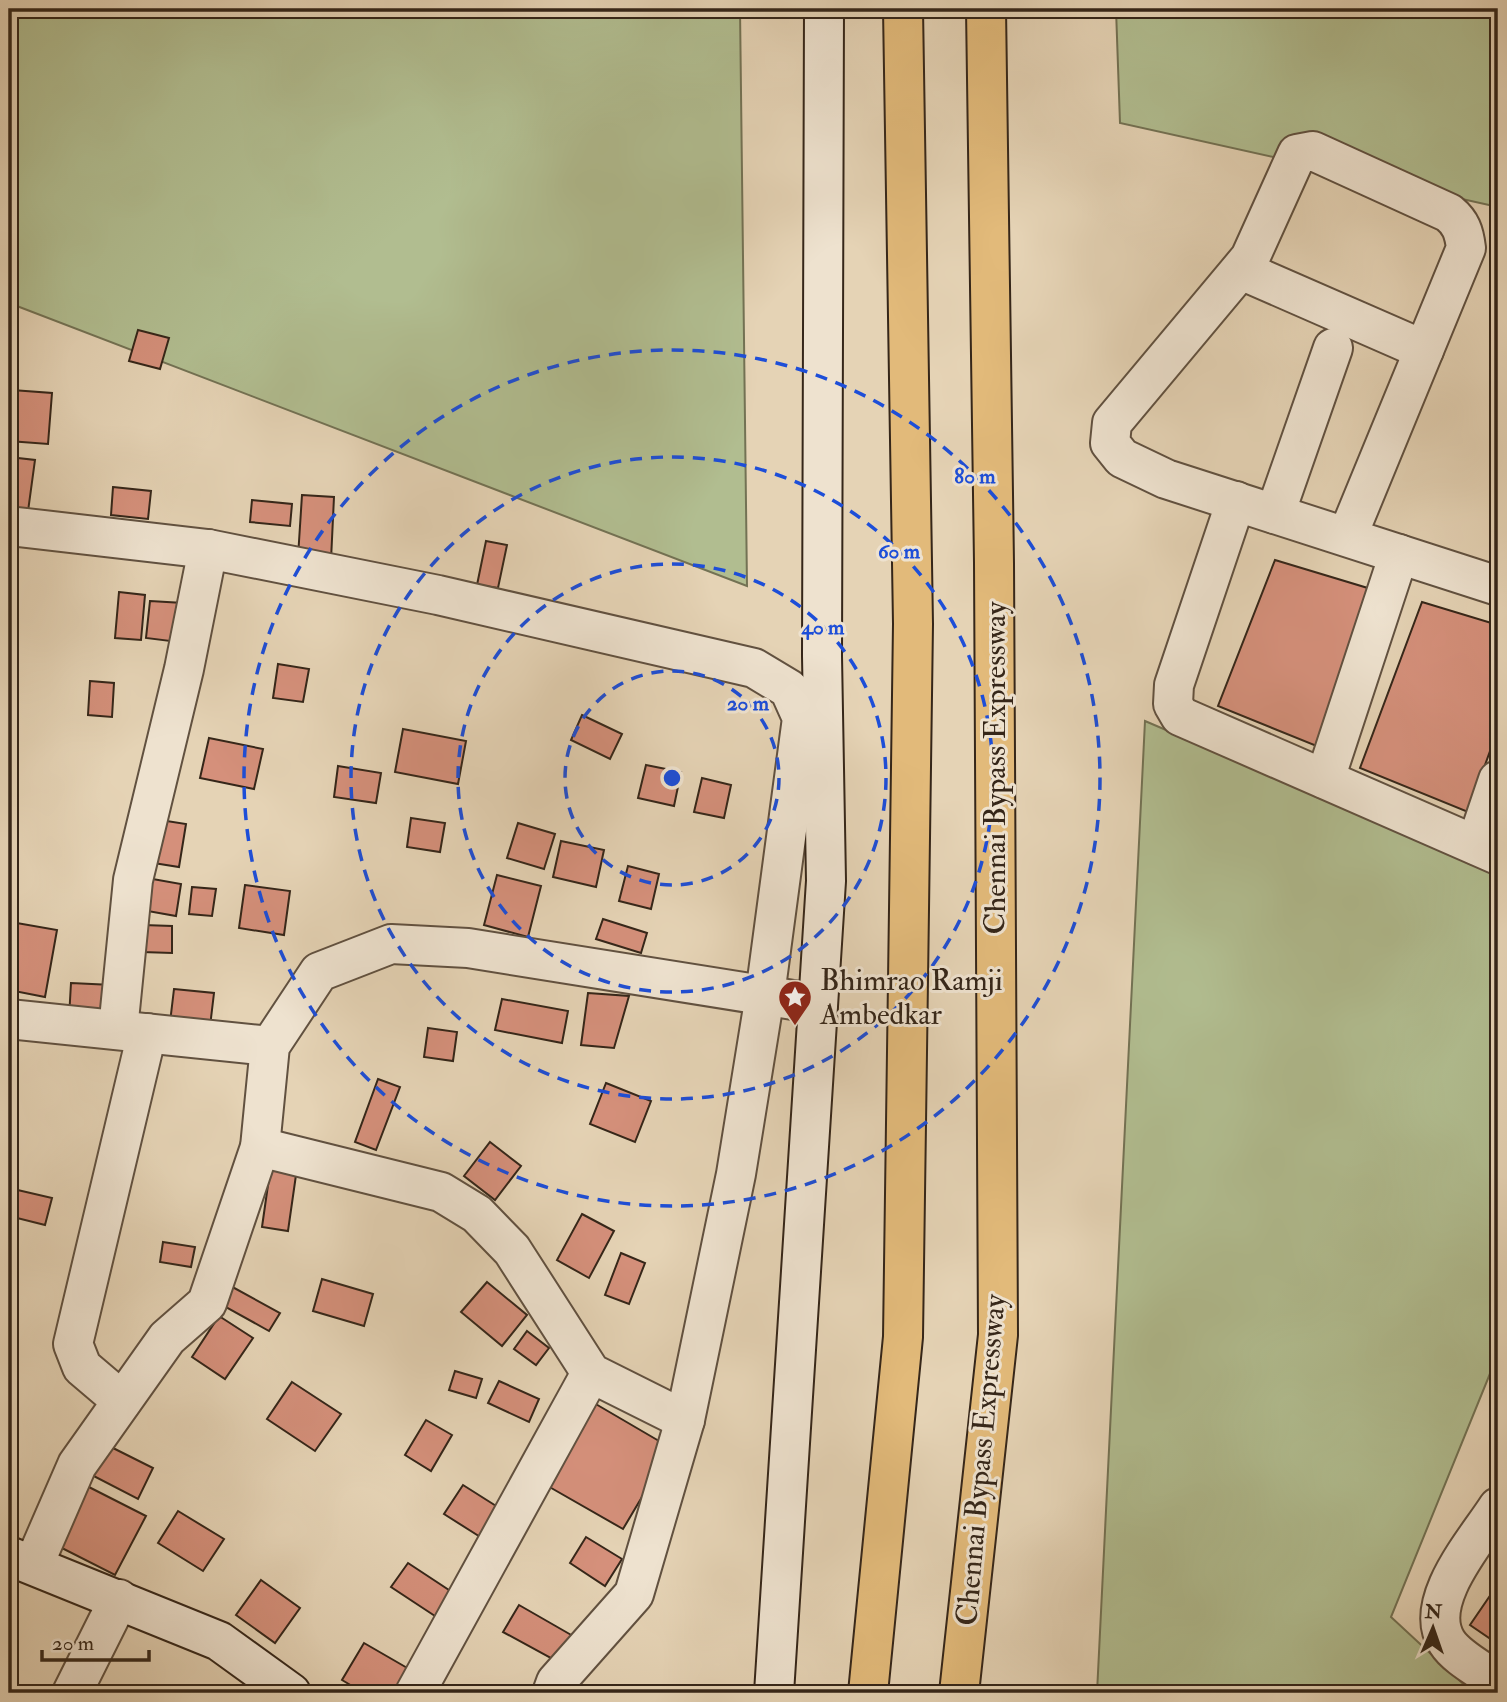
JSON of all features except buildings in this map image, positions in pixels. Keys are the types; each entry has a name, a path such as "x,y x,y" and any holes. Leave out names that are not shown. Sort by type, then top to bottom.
{"highway":[{"path":"868,1693 903,1323 913,624 902,9"},
{"name":"Chennai Bypass Expressway","path":"959,1693 998,1335 995,563 986,9"}],"street":[{"path":"774,1693 825,881 822,677 824,9"},
{"path":"1347,537 1466,248 1464,233 1458,221 1449,213 1313,151 1297,154 1250,258 1112,423 1110,443 1122,458 1166,479 1498,586"},
{"path":"1241,270 1424,350"},
{"path":"1275,514 1333,348"},
{"path":"1236,501 1174,685 1173,704 1180,716 1487,850 1498,780"},
{"path":"9,526 208,549 438,595 754,668 789,689 802,718 765,995 736,1174 685,1420 634,1594 556,1682 552,1693"},
{"path":"122,1401 82,1367 73,1344 132,1032 133,880 184,668 208,549"},
{"path":"1325,779 1399,554"},
{"path":"291,1693 219,1641 21,1560 77,1465 167,1338 207,1303 260,1147 270,1046 319,972 391,944 468,948 818,1004"},
{"path":"9,1018 270,1046"},
{"path":"260,1147 440,1192 477,1214 512,1250 591,1373 685,1420"},
{"path":"415,1693 591,1373"},
{"path":"1498,1507 1449,1583 1440,1602 1439,1623 1447,1643 1498,1682"},
{"path":"72,1693 119,1599"}],"green space":[{"path":"9,9 740,9 747,586 9,303"},
{"path":"1116,9 1498,9 1498,207 1120,123"},
{"path":"1145,721 1498,872 1498,1354 1391,1617 1473,1693 1097,1693"}],"place":[{"name":"Bhimrao Ramji Ambedkar","path":"795,1027"}]}
